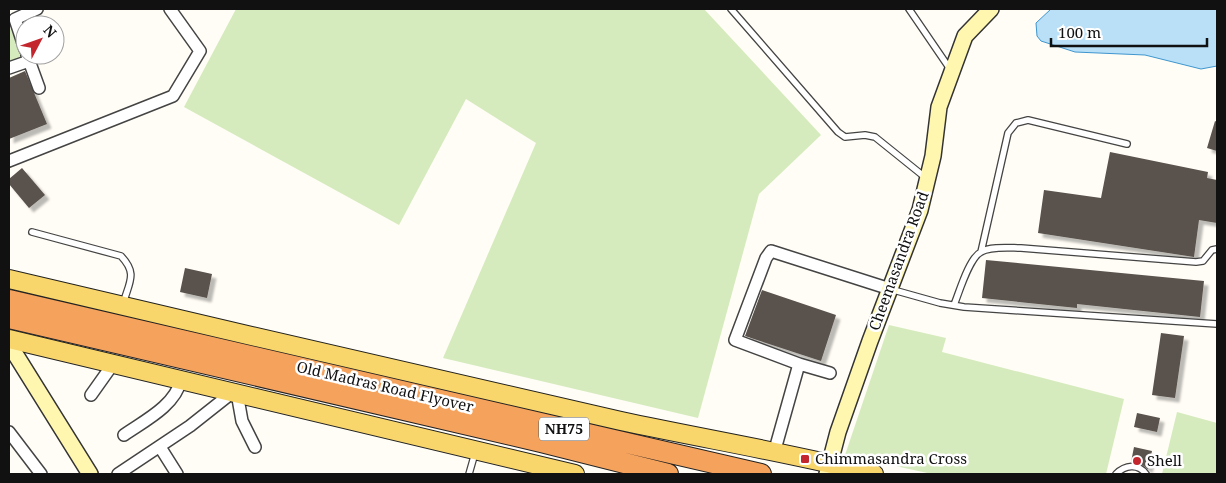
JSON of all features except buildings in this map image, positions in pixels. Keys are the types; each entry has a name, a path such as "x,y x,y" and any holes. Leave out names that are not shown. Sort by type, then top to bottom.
{"highway":[{"name":"Old Madras Road Flyover","path":"9,300 365,392 541,442 668,474"},
{"name":"Old Madras Road Flyover","path":"9,318 761,474"}],"main road":[{"path":"9,279 622,421 774,453 829,469 874,474"},
{"path":"9,339 575,474"}],"street":[{"path":"24,15 38,9"},
{"path":"9,161 173,96 200,51 170,9"},
{"name":"Cheemasandra Road","path":"829,469 838,432 920,210 933,156 939,107 965,36 991,9"},
{"path":"31,65 39,88"},
{"path":"830,373 799,364 735,340 766,258 771,251 890,289"},
{"path":"9,344 90,474"},
{"path":"91,395 113,364"},
{"path":"774,453 799,364"},
{"path":"124,436 173,398 179,390 181,380"},
{"path":"122,473 235,393 242,421 255,447"},
{"path":"9,432 40,474"},
{"path":"160,447 177,474"}],"lane":[{"path":"731,9 838,132 845,137 865,135 875,137 928,180"},
{"path":"909,9 952,72"},
{"path":"954,306 974,259 981,252 1008,133 1016,123 1028,120 1126,144"},
{"path":"32,232 120,256 129,265 132,272 123,306"},
{"path":"981,252 1000,248 1021,248 1196,262 1203,261 1212,250 1217,249"},
{"path":"890,289 954,306 1217,324"},
{"path":"468,474 476,451"},
{"path":"1116,474 1122,469 1133,466 1146,474"}],"green space":[{"path":"236,9 704,9 821,135 759,194 698,418 443,358 536,143 466,99 399,225 184,107"},
{"path":"9,26 15,39 15,62 9,64"},
{"path":"889,325 946,338 942,352 1124,399 1106,474 932,474 845,455"},
{"path":"1177,412 1217,423 1217,474 1162,474"}],"water":[{"path":"1051,9 1217,9 1217,66 1201,69 1145,55 1075,52 1041,41 1037,36 1036,23"}],"place":[{"name":"Chimmasandra Cross","path":"805,459"},
{"name":"Shell","path":"1137,461"}]}
